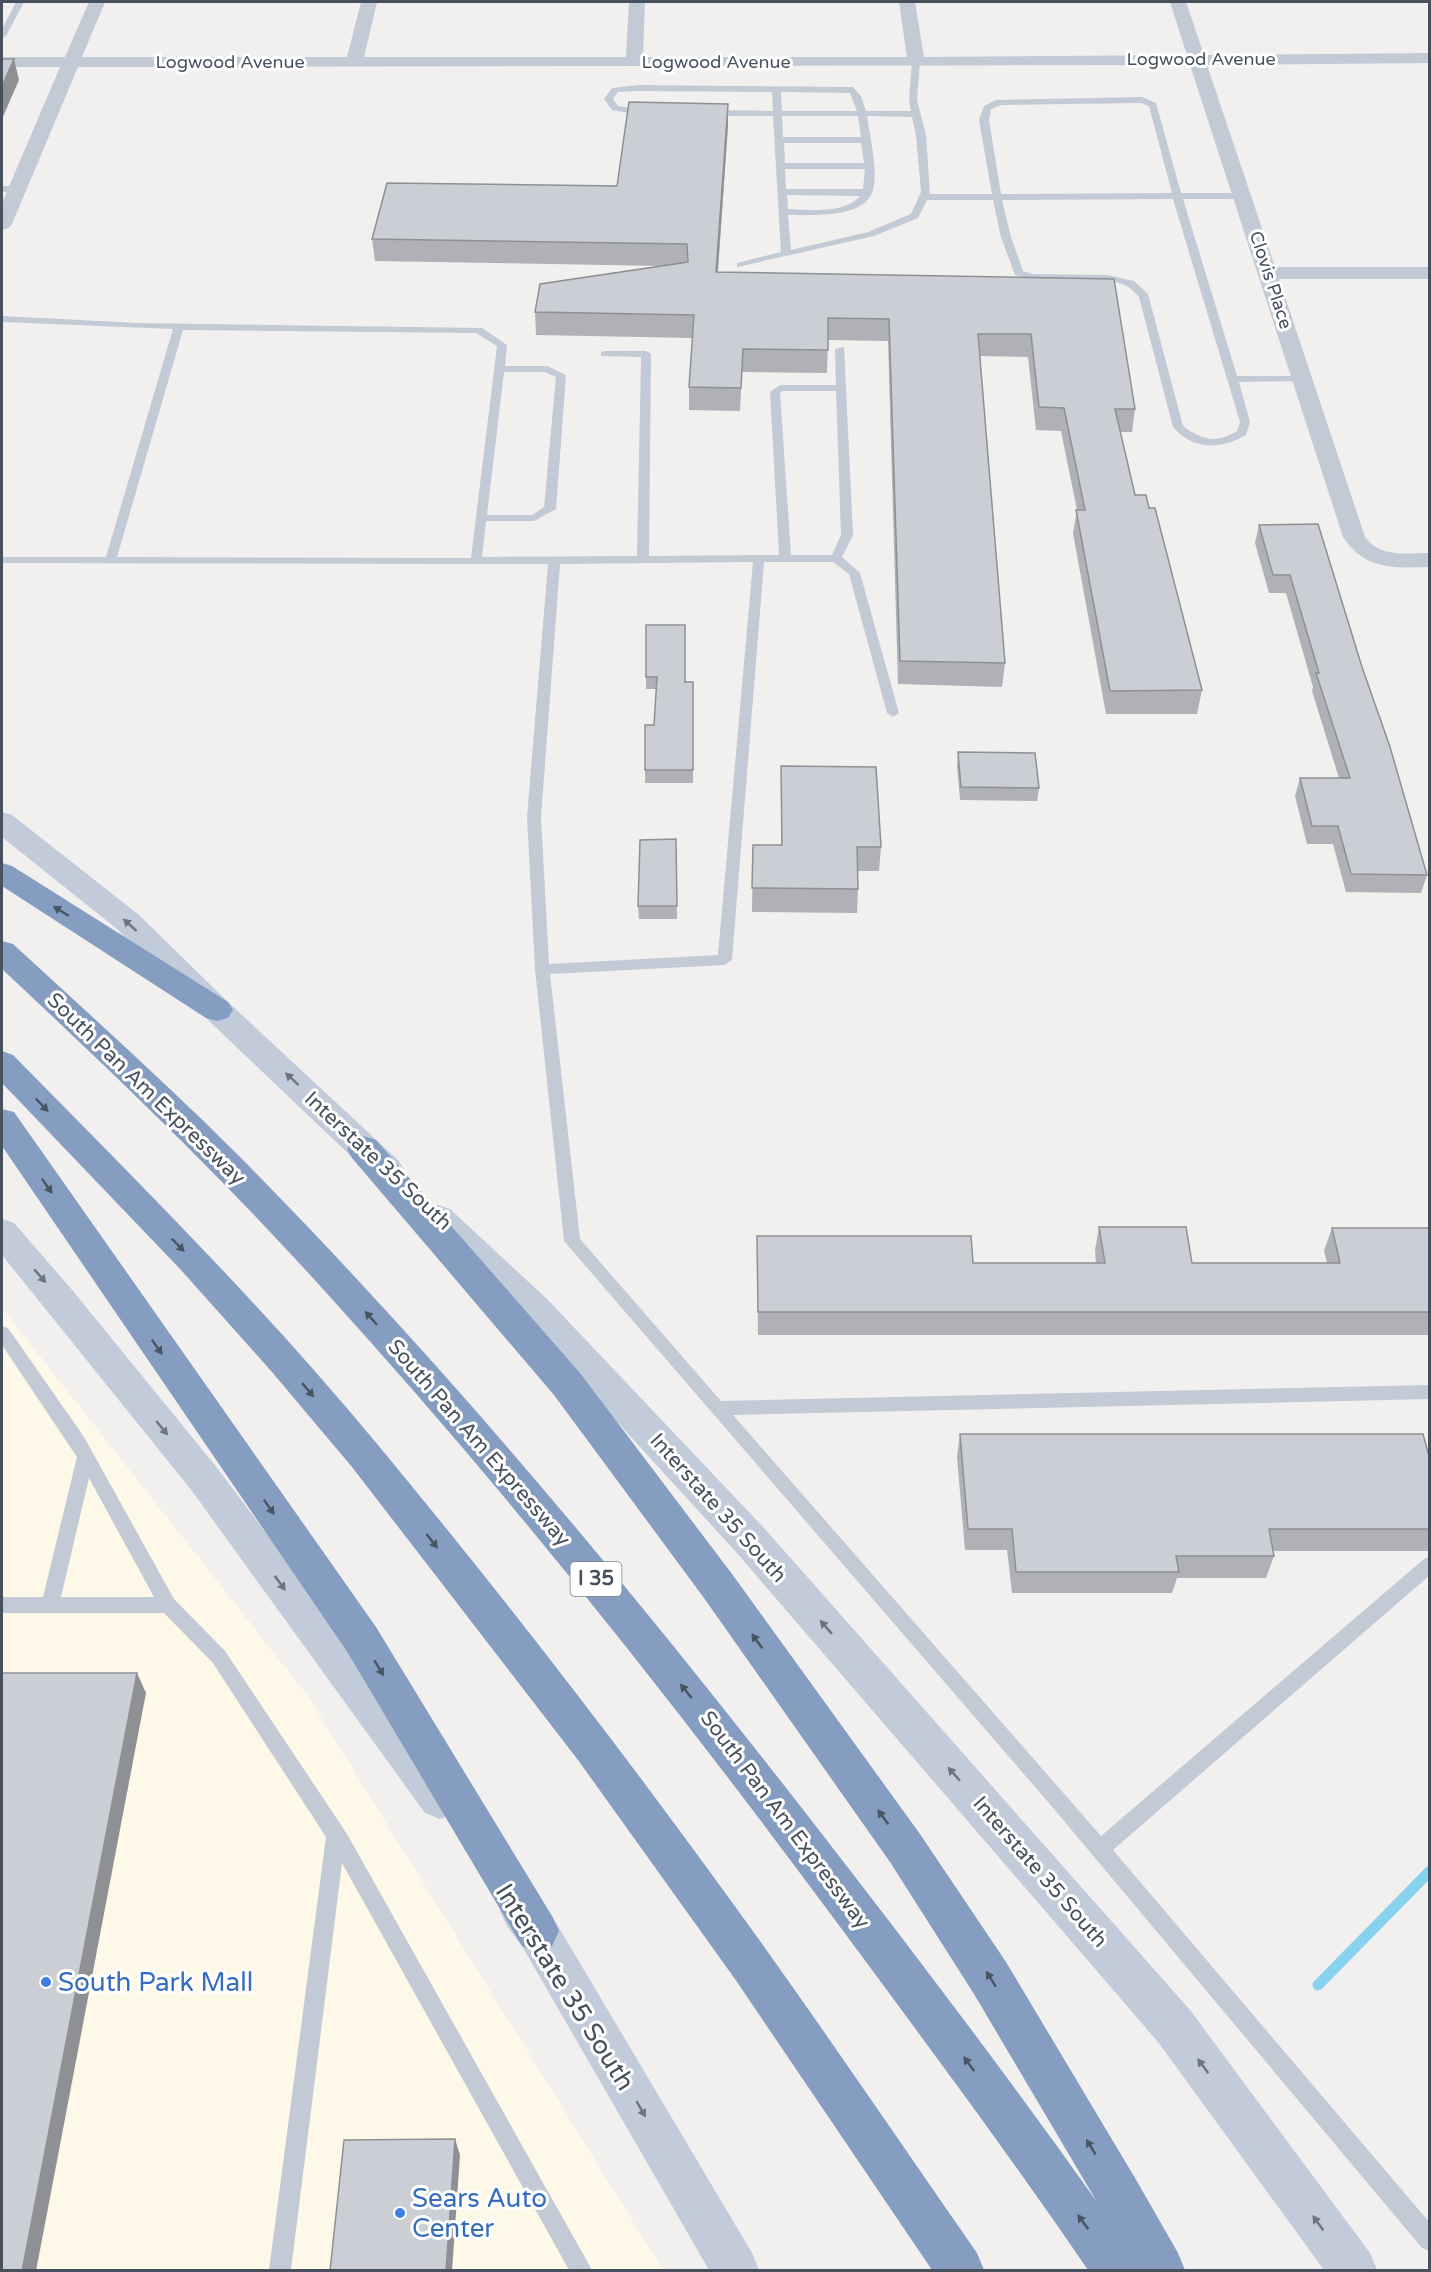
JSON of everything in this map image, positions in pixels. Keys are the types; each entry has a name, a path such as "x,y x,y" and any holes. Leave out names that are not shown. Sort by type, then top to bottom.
{"highway":[{"path":"2,873 217,1010"},
{"name":"South Pan Am Expressway","path":"2,952 147,1086 236,1174 326,1268 462,1419 718,1730 968,2062 1116,2271"},
{"path":"2,1063 193,1260 285,1362 365,1456 592,1746 750,1964 960,2271"},
{"path":"2,1121 362,1640 537,1931"},
{"path":"364,1149 567,1384 718,1586 898,1838 990,1978 1119,2194 1161,2271"}],"main road":[{"name":"Interstate 35 South","path":"2,822 128,922 217,1010 537,1310 750,1540 1174,2026 1353,2271"},
{"name":"Interstate 35 South","path":"2,1232 61,1301 205,1480 537,1931 735,2271"}],"street":[{"path":"2,224 9,189 71,62 97,2"},
{"path":"354,62 369,2"},
{"path":"634,62 637,2"},
{"path":"907,2 916,62"},
{"name":"Clovis Place","path":"1178,2 1354,537 1359,547 1369,554 1397,560 1430,560"},
{"name":"Logwood Avenue","path":"2,62 916,62 1197,58 1430,58"},
{"path":"1268,273 1430,273"}],"lane":[{"path":"2,36 20,2"},
{"path":"740,265 871,234 915,216 927,192 913,100 916,62"},
{"path":"653,113 615,108 608,99 615,90 638,88 853,90 860,99 869,166 867,193 861,202 842,209 822,212 783,212"},
{"path":"776,88 786,254"},
{"path":"1142,100 1153,105 1177,196 1245,422 1242,433 1229,441 1212,444 1194,440 1178,427 1144,296 1130,283 1107,278 1031,277 1019,273 1013,260 998,196 984,120 987,108 999,102 1142,100"},
{"path":"697,113 916,114"},
{"path":"778,140 865,140"},
{"path":"780,166 869,166"},
{"path":"782,192 867,193"},
{"path":"924,197 1243,196"},
{"path":"2,319 179,327 478,330 502,345 476,561"},
{"path":"111,558 179,327"},
{"path":"836,558 847,535 840,349"},
{"path":"605,354 646,354 643,560"},
{"path":"481,518 534,518 550,510 561,375 547,369 499,369"},
{"path":"1233,379 1303,379"},
{"path":"785,558 775,392 780,388 840,388"},
{"path":"2,560 111,558 554,561 836,558 854,573 893,713"},
{"path":"542,969 724,960 759,558"},
{"path":"554,561 534,817 542,969 572,1241 1100,1849 1430,2240"},
{"path":"2,1334 86,1456 168,1605 219,1657 336,1835 581,2271"},
{"path":"717,1407 1430,1392"},
{"path":"50,1605 86,1456"},
{"path":"1100,1849 1430,1564"},
{"path":"2,1605 168,1605"},
{"path":"280,2271 336,1835"}],"shaded area":[{"path":"2,1308 307,1695 663,2270 2,2270"}],"building":[{"path":"2,59 14,59 2,86"},
{"path":"629,102 728,104 716,272 1114,279 1135,409 1115,409 1135,495 1146,495 1149,508 1155,508 1202,690 1110,691 1076,510 1085,510 1064,408 1039,407 1031,334 978,334 1005,663 900,661 889,319 828,318 828,350 743,349 741,388 689,387 694,315 535,312 540,284 688,262 687,244 372,239 387,183 617,186"},
{"path":"1318,524 1362,667 1390,747 1427,875 1351,874 1338,826 1312,826 1300,778 1350,778 1316,673 1319,673 1290,575 1273,575 1259,525"},
{"path":"646,625 685,625 685,682 693,682 693,770 645,770 645,725 654,725 657,677 646,677"},
{"path":"958,752 1035,753 1039,788 961,787"},
{"path":"781,766 876,767 881,847 857,847 858,889 752,888 753,845 782,845"},
{"path":"676,839 677,906 638,906 640,840"},
{"path":"1099,1227 1186,1227 1192,1263 1340,1263 1332,1228 1430,1228 1430,1312 758,1312 757,1236 971,1236 973,1263 1105,1263"},
{"path":"960,1434 1423,1434 1430,1460 1430,1529 1269,1529 1274,1556 1176,1556 1179,1572 1016,1572 1012,1529 968,1529"},
{"name":"South Park Mall","path":"2,1673 137,1673 22,2271 2,2271"},
{"name":"Sears Auto Center","path":"455,2139 446,2271 330,2271 344,2140"}],"waterway":[{"path":"1318,1985 1430,1871"}],"place":[{"name":"South Park Mall","path":"46,1982"},
{"name":"Sears Auto Center","path":"400,2213"}]}
